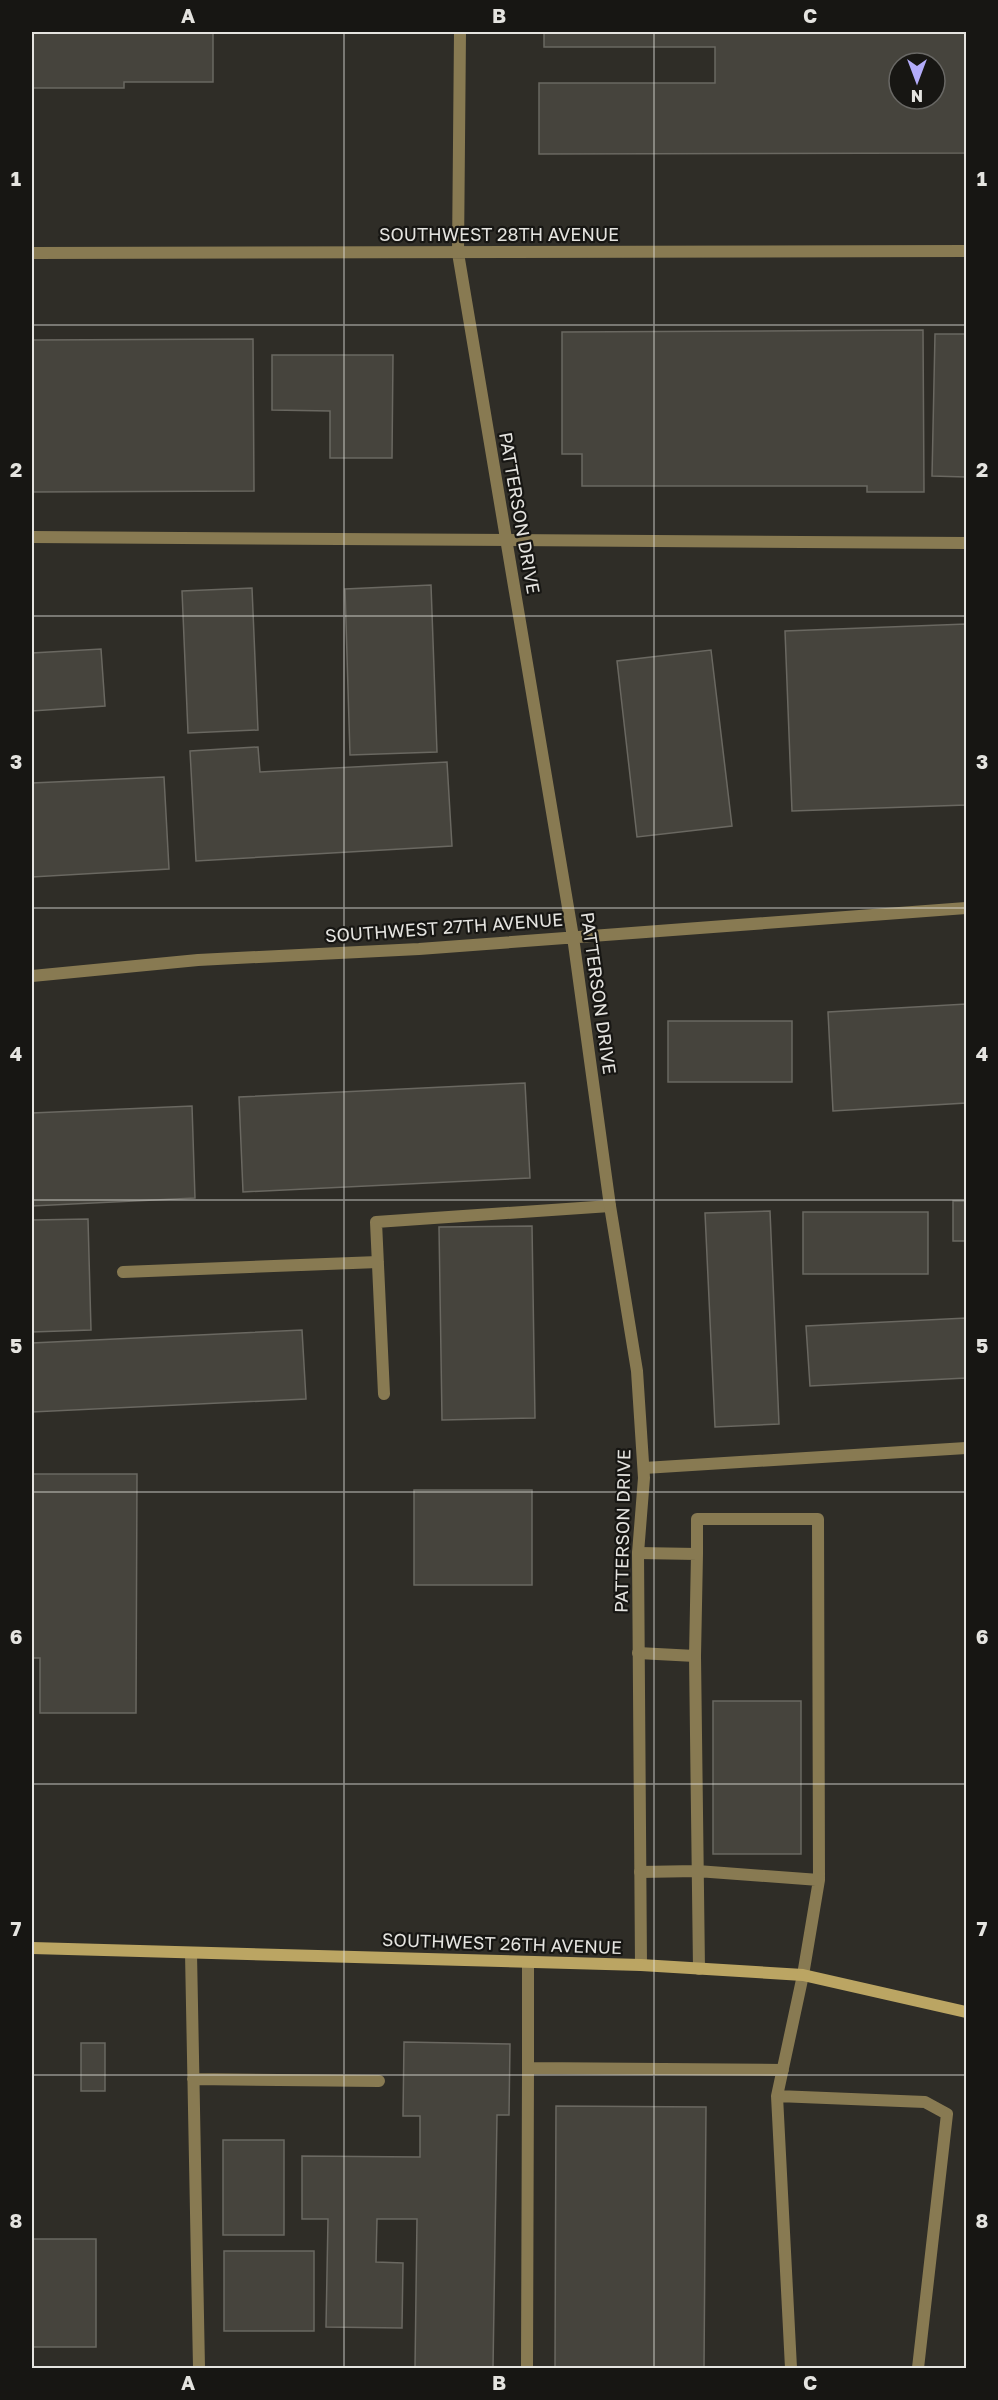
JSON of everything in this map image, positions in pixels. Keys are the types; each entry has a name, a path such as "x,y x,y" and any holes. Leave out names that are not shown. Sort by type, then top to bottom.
{"main road":[{"name":"SOUTHWEST 26TH AVENUE","path":"32,1948 641,1965 803,1975 966,2012"}],"street":[{"name":"PATTERSON DRIVE","path":"460,32 458,253 573,937 610,1206 637,1371 644,1468 638,1553 641,1965"},
{"name":"SOUTHWEST 28TH AVENUE","path":"32,253 966,251"},
{"path":"32,537 966,543"},
{"name":"SOUTHWEST 27TH AVENUE","path":"32,976 198,960 419,949 966,908"},
{"path":"384,1394 376,1222 610,1206"},
{"path":"123,1272 378,1262"},
{"path":"644,1468 966,1448"},
{"path":"699,1969 695,1656 697,1519 818,1519 819,1880 803,1975 777,2096 791,2368"},
{"path":"638,1553 697,1554"},
{"path":"638,1653 695,1656"},
{"path":"640,1872 697,1871 819,1880"},
{"path":"191,1953 199,2368"},
{"path":"527,2368 528,1962"},
{"path":"528,2068 783,2070"},
{"path":"193,2079 379,2081"},
{"path":"777,2096 925,2102 947,2114 918,2368"}],"building":[{"path":"32,32 213,32 213,82 124,82 124,88 32,88"},
{"path":"544,32 966,32 966,153 539,154 539,83 715,83 715,47 544,47"},
{"path":"923,330 924,492 867,492 867,486 582,486 582,454 562,454 562,332"},
{"path":"935,334 966,334 966,477 932,476"},
{"path":"253,339 254,491 32,492 32,340"},
{"path":"272,355 393,355 392,458 330,458 330,411 272,410"},
{"path":"431,585 437,752 350,755 345,589"},
{"path":"252,588 258,730 188,733 182,591"},
{"path":"966,624 966,805 792,811 785,631"},
{"path":"101,649 105,706 32,711 32,653"},
{"path":"711,650 732,826 637,837 617,661"},
{"path":"258,747 260,772 447,762 452,846 196,861 190,751"},
{"path":"164,777 169,869 32,877 32,783"},
{"path":"966,1004 966,1103 833,1111 828,1012"},
{"path":"668,1021 792,1021 792,1082 668,1082"},
{"path":"525,1083 530,1178 243,1192 239,1097"},
{"path":"192,1106 195,1198 32,1206 32,1113"},
{"path":"953,1201 966,1201 966,1241 953,1241"},
{"path":"770,1211 779,1424 715,1427 705,1213"},
{"path":"803,1212 928,1212 928,1274 803,1274"},
{"path":"88,1219 91,1330 32,1332 32,1220"},
{"path":"532,1226 535,1418 442,1420 439,1227"},
{"path":"966,1318 966,1378 810,1386 806,1326"},
{"path":"302,1330 306,1399 32,1412 32,1343"},
{"path":"32,1474 137,1474 136,1713 40,1713 40,1658 32,1658"},
{"path":"414,1490 532,1490 532,1585 414,1585"},
{"path":"713,1701 801,1701 801,1854 713,1854"},
{"path":"404,2042 510,2044 509,2115 497,2115 493,2368 415,2368 417,2219 377,2219 376,2262 403,2263 402,2328 326,2327 328,2219 302,2219 302,2156 420,2157 420,2116 403,2116"},
{"path":"81,2043 105,2043 105,2091 81,2091"},
{"path":"556,2106 706,2107 704,2368 555,2368"},
{"path":"223,2140 284,2140 284,2235 223,2235"},
{"path":"32,2239 96,2239 96,2347 32,2347"},
{"path":"224,2251 314,2251 314,2331 224,2331"}]}
